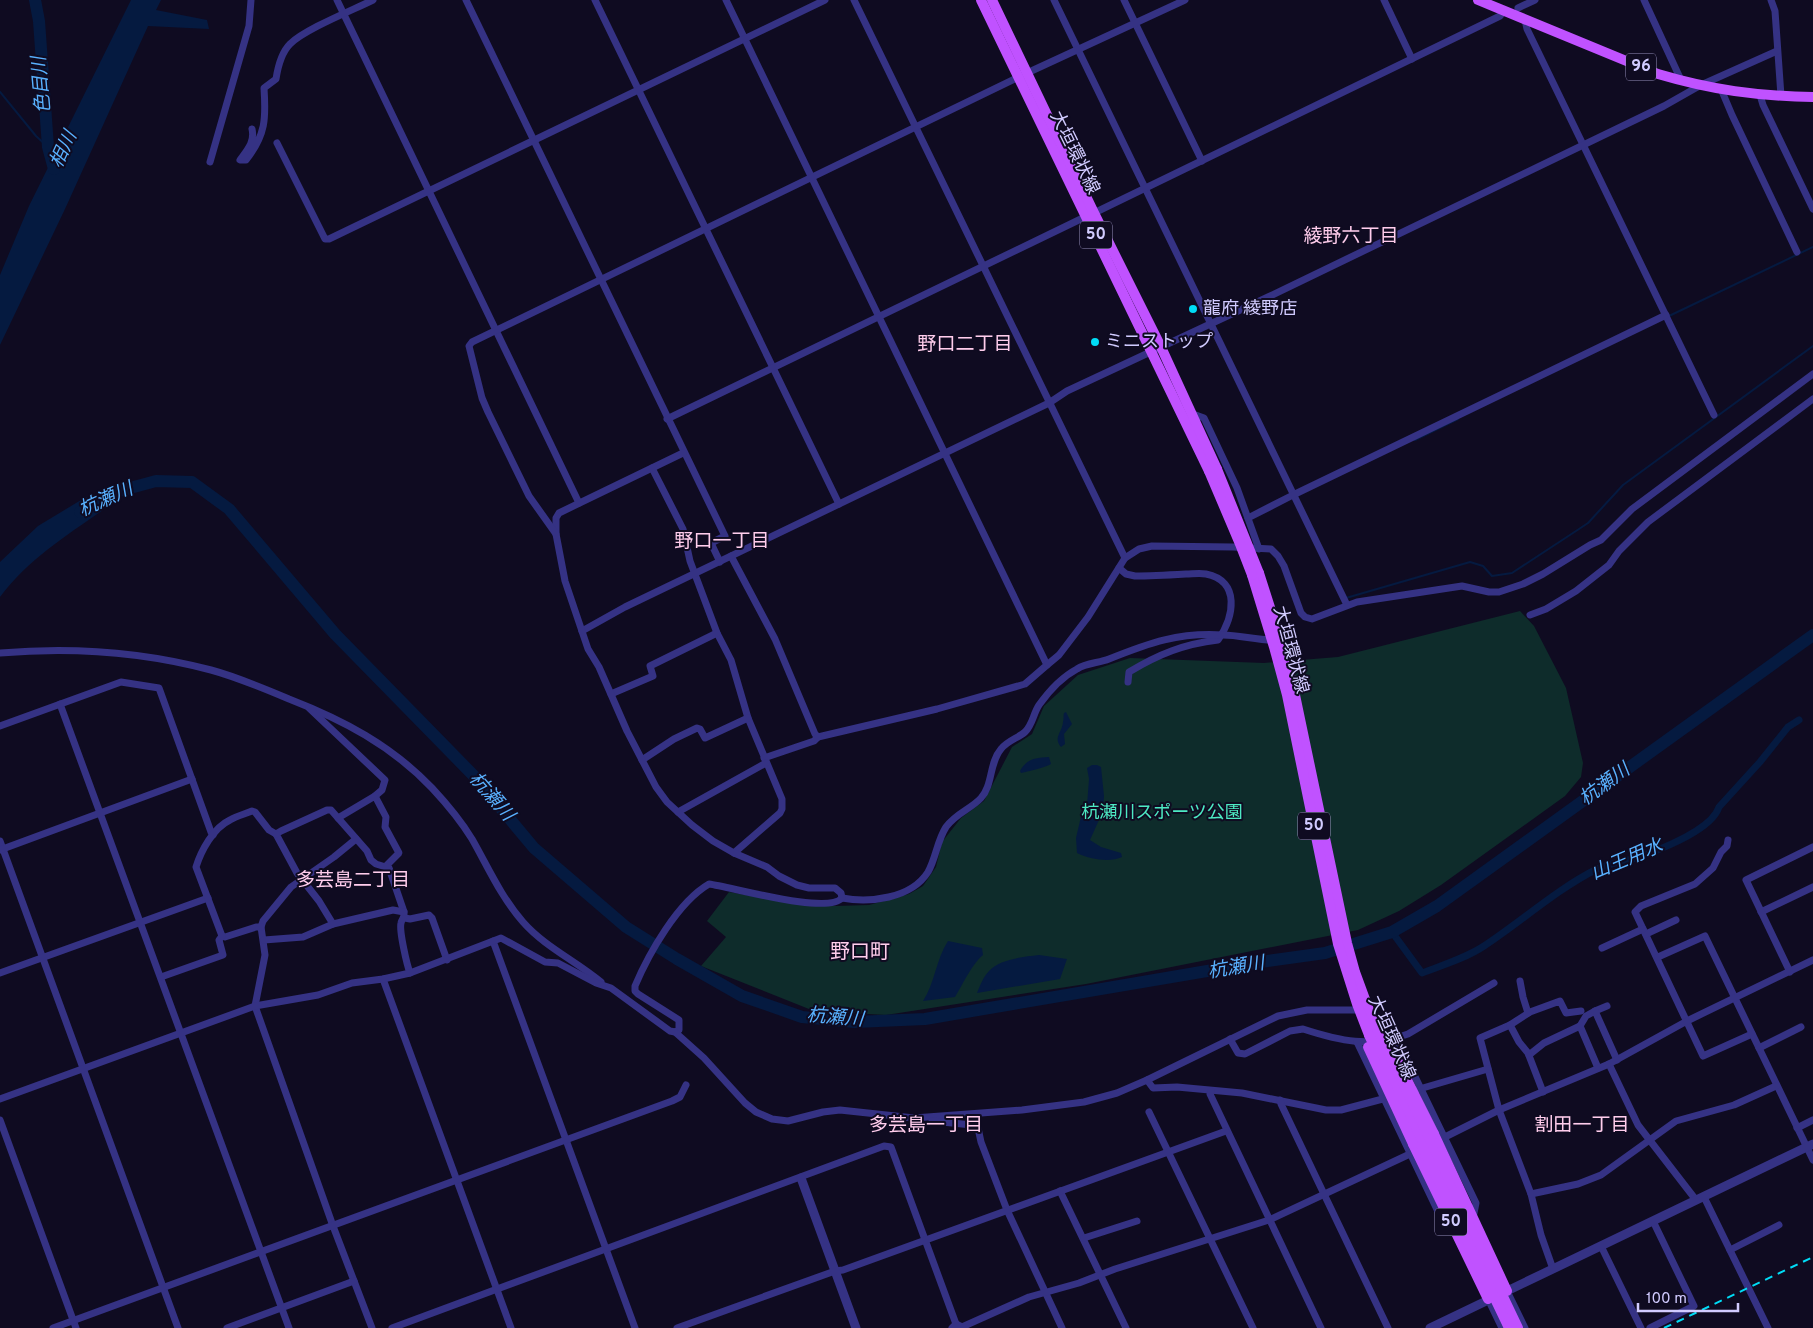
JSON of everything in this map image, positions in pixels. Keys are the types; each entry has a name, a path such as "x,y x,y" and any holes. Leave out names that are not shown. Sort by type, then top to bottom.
{"main road":[{"name":"大垣環状線","path":"981,0 1023,75"},
{"name":"大垣環状線","path":"992,0 1023,75 1090,215 1150,352 1213,470"},
{"name":"96","path":"1478,0 1504,11 1516,12 1525,20 1658,74 1701,85 1760,95 1813,97"},
{"name":"大垣環状線","path":"1090,215 1161,347 1193,414 1240,544 1255,574 1276,645 1338,944 1363,1010 1369,1035 1509,1328"},
{"name":"大垣環状線","path":"1369,1035 1518,1328"},
{"name":"50","path":"1369,1035 1399,1062 1439,1137 1473,1218 1508,1291"},
{"name":"50","path":"1369,1035 1411,1150 1453,1227 1488,1300"}],"street":[{"path":"210,162 249,26 251,0"},
{"path":"337,0 579,503"},
{"path":"252,129 253,136 250,145 240,160 246,160 256,147 262,134 265,111 264,88 276,79 282,56 291,43 305,33 373,0"},
{"path":"466,0 724,536 711,543 720,562"},
{"path":"596,0 839,504"},
{"path":"726,0 1047,665"},
{"path":"277,143 325,239 329,240 825,0"},
{"path":"854,0 1125,558"},
{"path":"1054,0 1347,605"},
{"path":"1124,0 1202,161"},
{"path":"556,534 528,496 482,398 469,346 472,342 1023,75 1185,0"},
{"path":"1384,0 1412,58"},
{"path":"1514,0 1516,12 1535,0"},
{"path":"1644,0 1681,80"},
{"path":"1771,0 1775,11 1781,96"},
{"path":"668,419 1500,16 1504,11"},
{"path":"1525,20 1527,29 1714,415"},
{"path":"582,631 625,607 1049,403 1067,391 1584,145 1664,106 1701,85 1777,51"},
{"path":"1721,89 1797,252"},
{"path":"1760,95 1813,209"},
{"path":"1248,518 1666,315"},
{"path":"678,812 765,760 818,737 937,709 1024,684 1059,655 1088,617 1125,558 1139,548 1152,546 1271,550 1278,556 1284,566 1300,613 1312,619 1357,602 1462,586 1489,592 1499,592 1523,584 1601,540 1632,510 1813,374"},
{"path":"1530,615 1562,600 1576,591 1609,565 1619,550 1648,522 1813,399"},
{"path":"1193,414 1204,418 1237,488 1259,549"},
{"path":"683,453 557,515 556,534 565,581 588,649 599,667 627,731 656,787 667,802 713,841 734,853 767,867 779,876 809,888 836,888 841,893 842,898"},
{"path":"652,468 683,529 690,561 717,633 731,660 748,718 782,799 782,809 734,853"},
{"path":"731,556 775,639 815,734 818,737"},
{"path":"1119,568 1126,574 1136,576 1205,574 1218,578 1227,588 1232,598 1231,612 1218,640 1193,643 1168,651 1129,672 1128,682"},
{"path":"611,694 653,676 650,666 717,633"},
{"path":"675,1032 679,1030 679,1020 638,994 634,986 674,916 698,890 709,884 746,893 800,902 834,903 842,898 855,900 877,899 900,893 915,886 928,872 939,838 947,825 958,813 981,799 988,786 994,763 1000,750 1025,732 1032,724 1038,706 1059,681 1078,668 1108,660 1152,642 1178,636 1222,634 1276,645"},
{"path":"0,653 112,653 166,660 212,670 344,722 378,742 432,788 455,815 471,838 506,900 524,923 545,942 670,1031 675,1032 704,1058 745,1103 756,1112 772,1119 788,1121 823,1112 840,1110 972,1125 978,1128 980,1142 1007,1210 1062,1328"},
{"path":"0,726 122,682 159,688 213,835"},
{"path":"60,704 289,1328"},
{"path":"307,706 385,780 382,790 375,796 338,818"},
{"path":"642,760 674,739 697,728 700,729 704,738 748,718"},
{"path":"1,850 192,779"},
{"path":"375,796 386,817 385,827 399,853 386,866"},
{"path":"276,834 327,810 331,810 367,851 371,860 376,864 389,868 404,915 401,923 402,939 410,972"},
{"path":"161,977 223,955 219,940 222,936 196,867 200,855 213,835 228,820 252,811 276,834 297,873 303,878 333,924"},
{"path":"356,839 334,858 291,886 263,921 261,927 264,940 264,955 255,1006 333,1226 372,1328"},
{"path":"1728,840 1728,846 1721,852 1713,868 1695,884 1637,908 1635,912 1704,1056 1752,1034"},
{"path":"0,841 1,850 43,958 178,1328"},
{"path":"1790,972 1746,880 1813,847"},
{"path":"1761,912 1813,887"},
{"path":"0,973 208,898"},
{"path":"264,940 303,937 333,924 393,910 410,919 429,914 447,960"},
{"path":"1602,948 1676,920"},
{"path":"222,936 225,937 261,927"},
{"path":"1658,957 1705,936 1776,1086 1797,1128 1810,1146 1813,1160"},
{"path":"0,1099 255,1006 318,996 352,983 383,979 410,972 447,960 501,938 545,962 558,963 596,983 604,984"},
{"path":"493,941 635,1328"},
{"path":"1394,1038 1421,1088 1439,1137 1609,1064 1687,1021 1813,960"},
{"path":"383,979 511,1328"},
{"path":"1520,982 1528,1013"},
{"path":"1230,1039 1238,1053 1245,1054 1290,1031 1303,1029 1345,1041 1369,1035 1394,1038 1408,1034 1494,984"},
{"path":"1553,1270 1541,1235 1531,1194 1499,1110 1480,1038 1510,1025 1528,1013 1560,1001 1566,1013 1581,1011"},
{"path":"1529,1056 1544,1043 1580,1026 1586,1016 1607,1006"},
{"path":"914,1118 1022,1110 1084,1102 1117,1093 1147,1080 1264,1022 1286,1014 1316,1009 1363,1010"},
{"path":"1595,1011 1617,1060"},
{"path":"1510,1025 1529,1056 1543,1092"},
{"path":"1580,1026 1598,1068"},
{"path":"1759,1048 1802,1027"},
{"path":"392,1328 884,1146 891,1147 954,1326 975,1325 1029,1298 1269,1220 1411,1150 1383,1099 1369,1035"},
{"path":"1609,1064 1638,1125 1648,1140 1700,1198 1730,1250 1768,1328"},
{"path":"1147,1080 1153,1088 1177,1087 1242,1093 1326,1110 1342,1110 1488,1069"},
{"path":"53,1328 74,1324 163,1288 672,1101 680,1097 686,1085"},
{"path":"1531,1194 1578,1184 1601,1175 1676,1121 1734,1105 1776,1086"},
{"path":"1211,1091 1210,1094 1226,1131 1321,1328"},
{"path":"1280,1100 1388,1328"},
{"path":"1149,1112 1170,1151 1254,1328"},
{"path":"0,1120 74,1324"},
{"path":"1797,1128 1813,1120"},
{"path":"677,1328 1226,1131"},
{"path":"1430,1328 1810,1146"},
{"path":"801,1178 856,1328"},
{"path":"1060,1191 1126,1328"},
{"path":"1084,1238 1137,1221"},
{"path":"1650,1328 1694,1306 1653,1221"},
{"path":"1730,1250 1779,1225"},
{"path":"1601,1246 1641,1328"},
{"path":"227,1328 238,1326 354,1281"},
{"path":"1508,1291 1525,1328"},
{"path":"1488,1300 1502,1328"}],"green space":[{"name":"杭瀬川スポーツ公園","path":"1520,611 1534,626 1566,688 1583,763 1581,777 1565,796 1441,885 1399,911 1358,930 1086,984 886,1015 814,1011 701,966 726,937 707,921 729,892 795,904 869,905 909,894 923,886 936,867 942,842 961,818 984,801 1012,747 1032,734 1044,706 1078,675 1130,658 1264,663 1338,657"}],"water":[{"name":"相川","path":"131,0 161,0 156,10 207,20 209,29 148,26 65,209 0,345 0,275 29,206"},
{"path":"86,497 103,510 35,560 0,597 0,562 38,526"},
{"path":"1066,712 1072,724 1064,734 1065,744 1061,747 1058,738 1064,713"},
{"path":"1049,757 1051,764 1021,773 1020,771 1029,761 1036,758"},
{"path":"1092,765 1101,767 1104,796 1103,811 1090,840 1101,847 1121,853 1122,857 1117,859 1100,859 1077,853 1076,838 1083,808 1087,805 1089,779 1087,768"},
{"path":"948,941 982,948 983,955 971,969 955,997 923,1001 941,955"},
{"path":"1039,955 1067,959 1060,979 977,993 985,976 994,967 1012,959"}],"waterway":[{"name":"色目川","path":"35,0 39,21 48,147 54,169"},
{"name":"相川","path":"0,92 36,136 48,147"},
{"path":"1669,316 1813,247"},
{"path":"1346,598 1470,562 1483,566 1492,576 1512,573 1588,523 1623,485 1813,346"},
{"path":"1415,440 1458,419"},
{"name":"杭瀬川","path":"80,512 119,491 156,481 192,482 229,509 335,634 474,776 534,848 626,927 742,996 802,1017 855,1022 925,1019 1260,962 1325,953 1392,932 1437,906 1813,635"},
{"name":"山王用水","path":"1392,932 1422,973 1470,954 1582,877 1597,869 1654,852 1698,830 1715,815 1719,807 1760,762 1788,727 1799,720"}],"railway":[{"path":"1664,1328 1813,1257"}],"place":[{"name":"龍府 綾野店","path":"1193,309"},
{"name":"ミニストップ","path":"1095,342"}],"district":[{"name":"綾野六丁目","path":"1351,237"},
{"name":"野口二丁目","path":"965,345"},
{"name":"野口一丁目","path":"722,542"},
{"name":"多芸島二丁目","path":"353,881"},
{"name":"野口町","path":"860,953"},
{"name":"多芸島一丁目","path":"926,1126"},
{"name":"割田一丁目","path":"1582,1126"}]}
